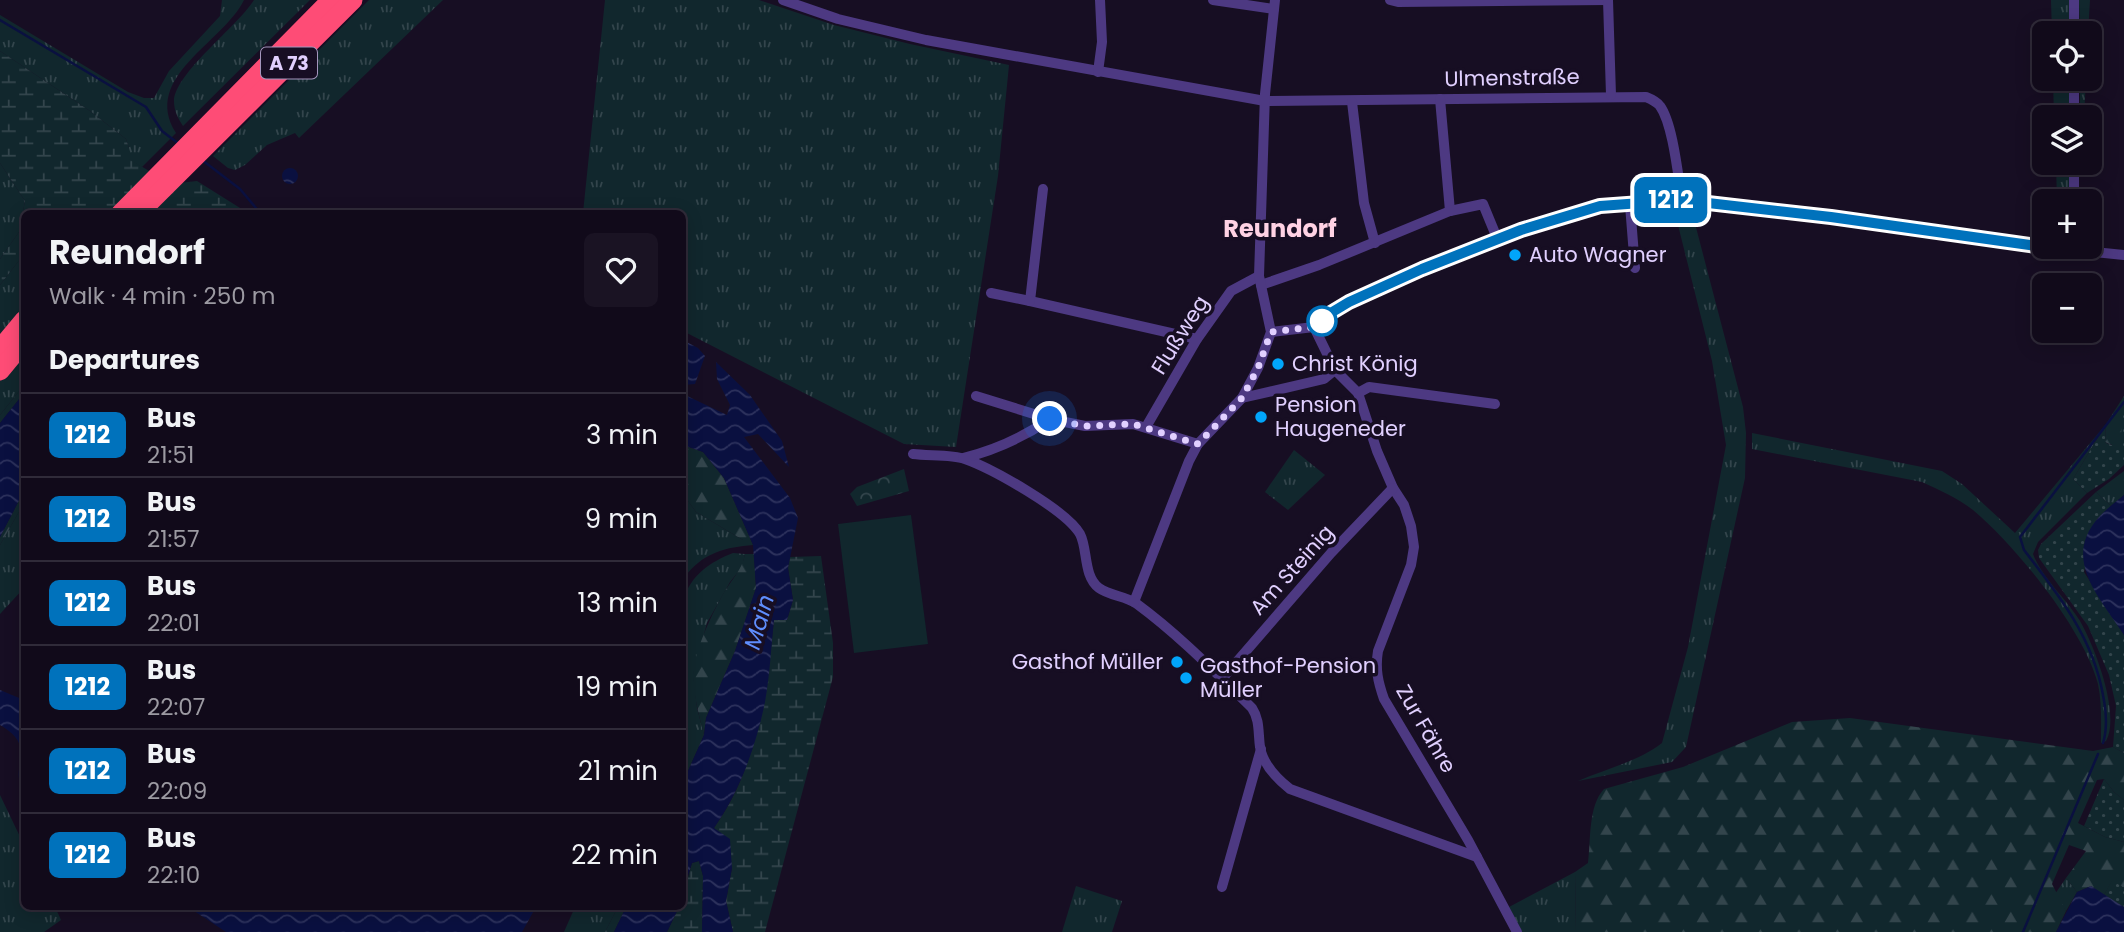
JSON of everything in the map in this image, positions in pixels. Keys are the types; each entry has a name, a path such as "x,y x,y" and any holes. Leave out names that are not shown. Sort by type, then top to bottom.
{"highway":[{"name":"A 73","path":"141,210 331,0"},
{"name":"A 73","path":"124,210 353,0"},
{"path":"0,349 21,324"},
{"path":"0,371 21,346"}],"street":[{"name":"Ulmenstraße","path":"783,0 881,30 1265,101 1352,102 1611,95 1646,97 1662,108 1682,200"},
{"path":"1098,72 1102,42 1100,0"},
{"path":"1134,602 1198,444 1242,398 1258,368 1271,332 1260,281 1265,101 1274,5 1213,0"},
{"path":"1390,0 1608,0 1611,95"},
{"path":"2074,0 2074,21"},
{"path":"1440,99 1450,211"},
{"path":"1352,102 1364,203 1375,243"},
{"path":"1030,301 1043,189"},
{"path":"1271,332 1314,327 1349,302 1497,239 1600,206 1682,200 1831,217 2032,245"},
{"name":"Flußweg","path":"1146,427 1197,339 1231,291 1319,265 1450,211 1483,204 1497,239"},
{"path":"1630,205 1635,268"},
{"path":"2102,252 2124,255"},
{"path":"991,293 1197,339"},
{"name":"Zur Fähre","path":"1314,327 1335,370 1358,393 1377,451 1393,488 1404,505 1414,547 1402,592 1378,651 1378,682 1384,699 1477,857 1517,932"},
{"path":"1242,398 1324,379 1335,370"},
{"path":"1358,393 1368,387 1494,404"},
{"path":"976,396 1050,419 1085,426 1116,423 1146,427 1198,444"},
{"path":"913,454 963,457 987,452 1019,440 1050,419"},
{"path":"963,457 1061,512 1073,523 1082,537 1090,577 1095,584 1108,593 1134,602 1171,631 1255,713 1261,749 1273,773 1290,789 1477,857"},
{"name":"Am Steinig","path":"1222,680 1331,553 1393,488"},
{"path":"1222,887 1261,749"}],"green space":[{"path":"222,0 244,0 234,16 177,78 169,95 168,113 176,133 142,167 128,159 126,139 90,111 0,51 0,15 128,92 144,98 154,98 169,71 220,16"},
{"path":"254,0 310,0 183,126 175,108 177,90 195,64"},
{"path":"369,0 443,0 299,138 295,133 267,145 245,165 235,170 213,156"},
{"path":"605,0 759,0 834,25 1009,65 998,176 956,447 904,444 686,333 686,210 583,210"},
{"path":"2051,0 2069,0 2069,21 2052,21"},
{"path":"2079,0 2090,0 2089,21 2080,21"},
{"path":"0,51 90,111 126,139 129,159 171,184 197,181 243,210 23,210 25,201 0,163"},
{"path":"2053,91 2069,91 2069,105 2054,105"},
{"path":"2080,91 2085,91 2085,105 2080,105"},
{"path":"0,163 25,201 21,210 19,232 0,259"},
{"path":"2056,175 2069,175 2069,189 2057,189"},
{"path":"1674,209 1683,209 1693,216 1743,407 1746,433 1745,478 1686,747 1672,762 1578,781 1633,760 1662,743 1688,647 1726,445 1712,361"},
{"path":"21,222 21,258 0,285 0,259 19,232"},
{"path":"21,258 21,389 0,415 0,285"},
{"path":"21,389 21,397 0,423 0,415"},
{"path":"2124,396 2124,440 2113,445 2105,442 2106,424"},
{"path":"2124,410 2124,465 2109,479 2087,493 2073,479 2106,424 2105,442 2111,445 2119,441"},
{"path":"2106,424 2073,479 2087,493 2038,542 2033,554 2042,571 2080,621 2098,662 2110,714 2110,729 2106,741 2101,743 2098,684 2079,639 2028,567 1973,510 1922,482 1752,449 1752,433 1942,471 1962,484 2015,533"},
{"path":"686,446 703,452 724,478 753,545 743,546 743,540 696,512 686,498"},
{"path":"1294,450 1325,475 1288,510 1265,492"},
{"path":"904,469 909,491 857,506 850,494 857,487"},
{"path":"2124,471 2124,495 2111,506 2096,492"},
{"path":"2096,492 2111,506 2097,519 2084,572 2124,635 2124,753 2113,747 2116,706 2109,675 2088,626 2039,558 2038,550 2041,544"},
{"path":"21,497 21,508 0,545 0,537"},
{"path":"686,498 696,512 743,540 743,546 725,549 695,565 686,576"},
{"path":"21,508 21,591 0,614 0,545"},
{"path":"911,515 928,644 854,653 838,524"},
{"path":"733,553 745,554 742,567 730,582 707,623 693,674 704,735 686,775 686,593 702,570"},
{"path":"745,554 754,554 756,588 735,651 706,718 704,735 693,677 696,657 703,635 725,591 739,571"},
{"path":"821,556 833,643 833,677 765,932 733,932 726,901 732,868 714,828 741,780 758,728 774,620 787,620 793,600 788,568 790,557"},
{"path":"1850,718 2093,751 2113,747 2124,753 2124,800 2104,779 2097,780 2078,823 2105,837 2124,842 2124,888 2112,881 2104,895 2091,886 2077,892 2066,878 2086,851 2069,845 2052,884 2066,911 2056,932 1576,932 1575,872 1588,863 1595,804 1604,789 1683,767 1792,722"},
{"path":"2104,779 2124,800 2124,842 2105,837 2084,826"},
{"path":"0,795 21,839 21,910 56,910 61,920 44,932 0,932"},
{"path":"699,861 703,876 702,932 667,932 678,910 686,910 686,884 692,863"},
{"path":"1575,872 1576,932 1522,932 1509,907"},
{"path":"2066,878 2077,892 2066,911 2055,894"},
{"path":"2112,880 2124,888 2124,907 2104,895"},
{"path":"1076,886 1122,901 1112,932 1062,932"},
{"path":"574,910 616,910 605,932 564,932"},
{"path":"616,910 625,910 614,932 605,932"}],"water":[{"path":"287,168 293,168 298,176 296,182 287,184 282,179 282,173"},
{"path":"686,342 698,348 705,356 695,384 686,385"},
{"name":"Main","path":"716,362 750,395 782,441 789,467 758,434 744,437 790,498 798,518 788,568 793,600 787,620 774,620 767,692 757,735 746,768 714,828 730,839 732,868 726,901 733,932 702,932 703,876 699,861 692,863 686,882 686,775 704,735 706,718 735,651 756,588 753,545 724,478 703,452 686,446 686,395 727,415 730,405 717,379"},
{"path":"21,397 21,497 0,537 0,423"},
{"path":"2124,495 2124,635 2088,578 2084,548 2088,533 2099,517"},
{"path":"0,690 21,699 21,750 12,733 0,725"},
{"path":"2091,886 2124,907 2124,932 2056,932 2077,892"},
{"path":"193,910 534,910 522,932 226,932"},
{"path":"624,910 678,910 667,932 614,932"}],"waterway":[{"path":"0,20 146,107 162,131 179,144"},
{"path":"202,160 240,189 258,210"},
{"path":"2103,743 2105,707 2091,655 2073,618 2024,550 2020,537 2124,402"},
{"path":"2023,932 2098,754"}],"bus line":[{"name":"1212","path":"1321,323 1329,314 1349,302 1422,269 1521,230 1600,206 1682,200 1831,217 2032,245"}],"place":[{"name":"Auto Wagner","path":"1515,255"},
{"name":"Christ König","path":"1278,364"},
{"name":"Pension Haugeneder","path":"1261,417"},
{"name":"Gasthof Müller","path":"1177,662"},
{"name":"Gasthof-Pension Müller","path":"1186,678"}],"district":[{"name":"Reundorf","path":"1280,229"}],"route":[{"path":"1050,419 1085,426 1133,424 1198,444 1242,398 1258,368 1271,332 1314,327 1322,321"}]}
